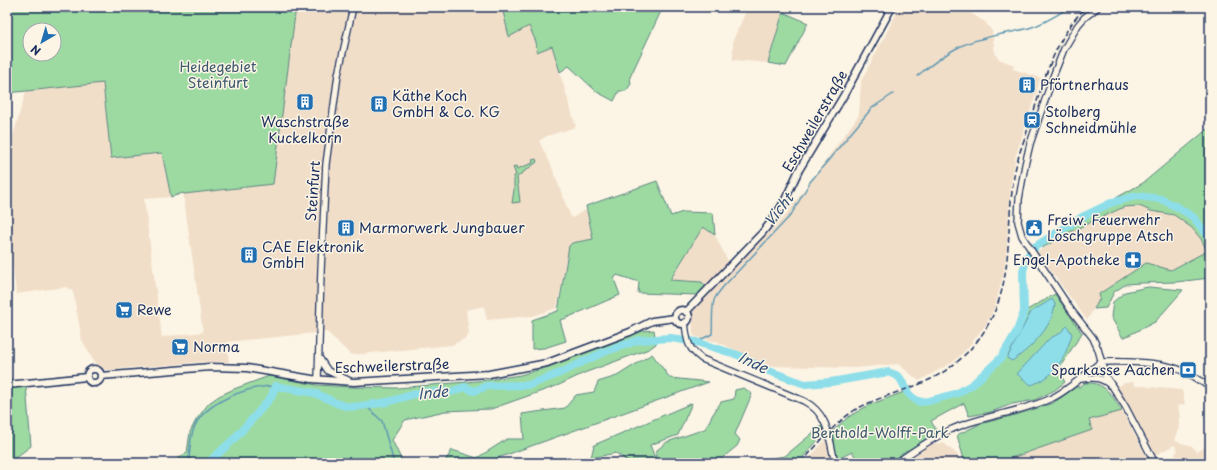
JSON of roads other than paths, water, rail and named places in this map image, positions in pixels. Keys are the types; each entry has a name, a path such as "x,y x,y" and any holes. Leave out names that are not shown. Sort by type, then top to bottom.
{"main road":[{"name":"Steinfurt","path":"318,379 326,164 337,83 353,7"},
{"name":"Eschweilerstraße","path":"686,312 757,238 774,218 784,202 799,170 844,95 892,7"},
{"path":"1098,7 1084,18 1064,49 1054,74 1030,144 1023,174 1018,216 1020,230 1034,256 1071,310 1093,338 1098,349 1105,375 1138,429 1155,463"},
{"path":"685,322 678,323 675,318 676,313 679,311 686,312 688,317 685,322 689,346 694,354 702,359 754,379 811,404 820,413 825,422 829,432 835,463"},
{"name":"Eschweilerstraße","path":"102,376 218,367 247,368 318,379 354,382 489,374 547,363 630,332 652,321 675,318"},
{"path":"319,357 324,367 328,371 354,382"},
{"path":"896,463 918,448 951,430 1038,404 1053,397 1079,380 1101,362 1126,362 1168,366 1178,369 1210,387"},
{"path":"93,369 98,370 102,376 100,381 93,384 89,382 87,377 88,372 93,369"},
{"path":"7,385 87,377"},
{"path":"1079,380 1092,377 1097,378 1106,382 1116,391"}],"water":[{"path":"1052,299 1055,304 1053,314 1044,331 1029,348 1018,357 1012,361 1007,358 1031,312"},
{"path":"1067,326 1072,334 1063,359 1053,372 1047,377 1031,385 1017,374 1050,338 1059,334"}],"waterway":[{"name":"Vicht","path":"917,76 943,56 961,46 986,37 1035,26 1070,7"},
{"name":"Vicht","path":"696,342 712,334 713,305 719,292 791,215 810,182 872,108 893,94"},
{"name":"Inde","path":"208,463 233,440 255,416 272,396 275,386 315,393 336,403 354,407 387,402 422,392 451,392 465,387 474,391 487,386 529,385 560,373 604,352 639,340 671,338 696,342 738,355 766,370 805,384 831,382 888,372 900,378 908,393 913,398 920,402 929,401 958,393 973,384 1001,358 1017,331 1024,312 1023,271 1027,257 1036,246 1084,216 1111,203 1136,196 1161,199 1193,217 1210,238"},
{"path":"190,463 190,447 194,428 199,419 207,410 228,397 241,392 275,386"},
{"path":"366,406 382,421 394,463"}],"railway":[{"path":"801,463 833,428 855,410 864,405 922,383 940,374 964,356 984,332 997,307 1002,290 1007,255 1013,184 1020,153 1051,61 1066,32 1086,7"}],"place":[{"name":"Pförtnerhaus","path":"1027,85"},
{"name":"Waschstraße Kuckelkorn","path":"305,102"},
{"name":"Käthe Koch GmbH & Co. KG","path":"379,104"},
{"name":"Stolberg Schneidmühle","path":"1032,120"},
{"name":"Marmorwerk Jungbauer","path":"346,228"},
{"name":"Freiw. Feuerwehr Löschgruppe Atsch","path":"1034,228"},
{"name":"CAE Elektronik GmbH","path":"249,255"},
{"name":"Engel-Apotheke","path":"1133,260"},
{"name":"Rewe","path":"124,310"},
{"name":"Norma","path":"180,347"},
{"name":"Sparkasse Aachen","path":"1188,370"}],"park label":[{"name":"Heidegebiet Steinfurt","path":"218,76"},
{"name":"Berthold-Wolff-Park","path":"880,433"}]}
